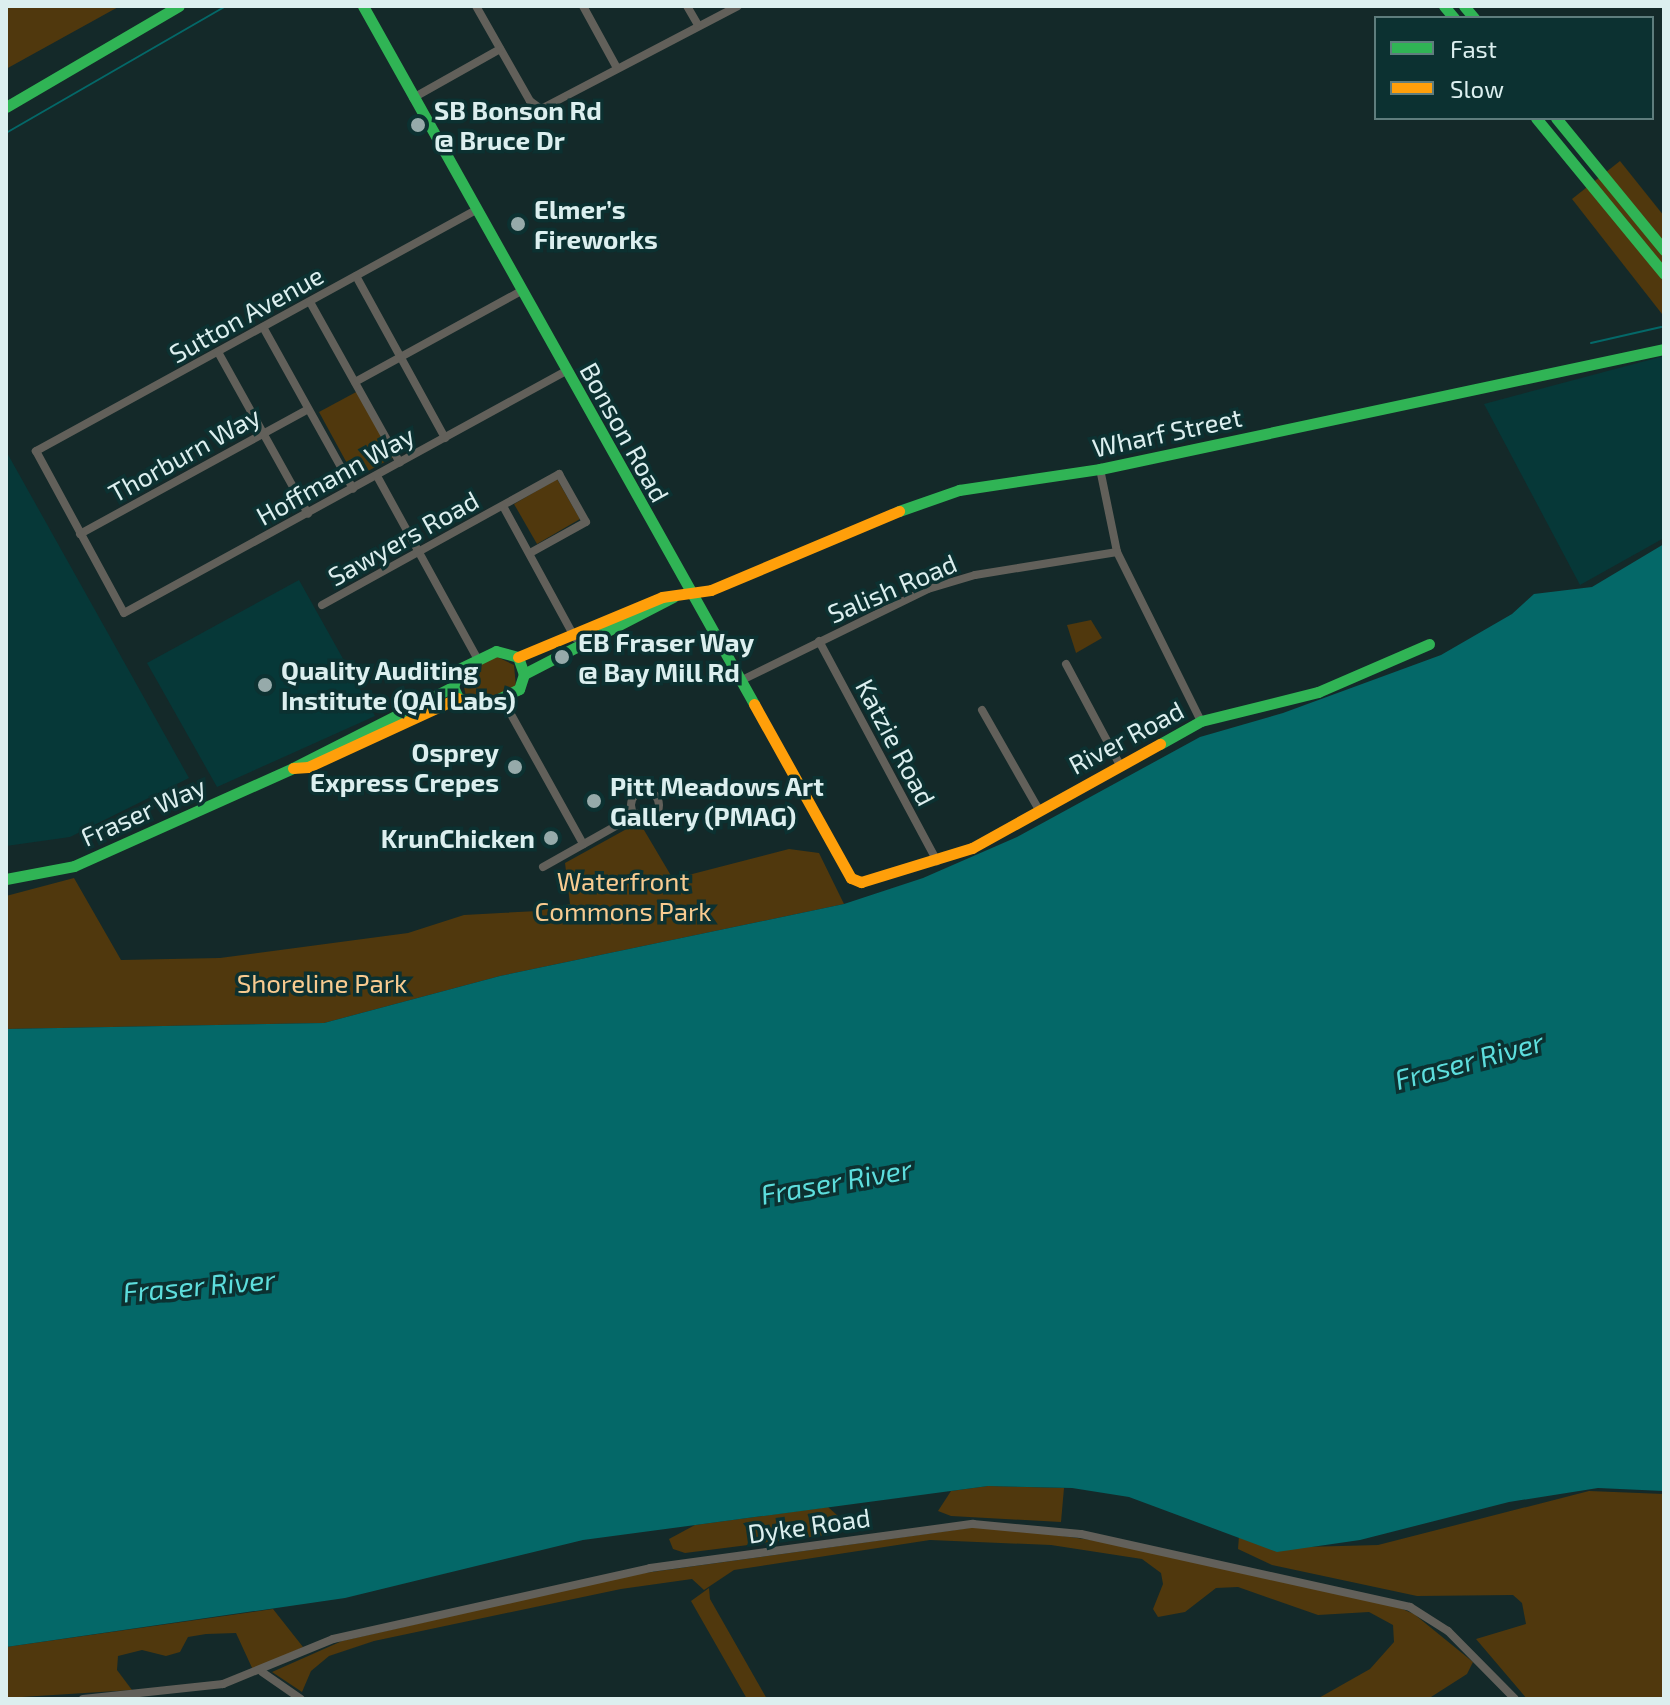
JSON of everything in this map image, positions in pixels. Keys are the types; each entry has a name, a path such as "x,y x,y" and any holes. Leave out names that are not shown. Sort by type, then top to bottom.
{"main road":[{"path":"6,107 179,6"},
{"name":"Bonson Road","path":"363,6 851,878"},
{"path":"1538,120 1664,274"},
{"path":"1558,120 1664,250"},
{"name":"Wharf Street","path":"691,595 925,500 1100,469 1664,349"},
{"path":"518,657 524,674 519,689 503,700 482,707 455,692 459,669 476,656 496,651 518,657 576,640 666,605 673,597 691,595"},
{"path":"524,674 576,640"},
{"name":"River Road","path":"851,878 861,882 937,861 1039,810 1201,721 1318,692 1429,644"},
{"name":"Fraser Way","path":"6,879 74,866 293,768 308,767 455,692"}],"street":[{"path":"476,6 537,109 697,23 738,6"},
{"path":"583,6 617,68"},
{"path":"687,6 697,23"},
{"path":"413,98 500,49"},
{"name":"Sutton Avenue","path":"80,534 36,451 476,210"},
{"path":"356,276 445,438"},
{"path":"355,382 521,291"},
{"path":"310,302 400,463"},
{"path":"263,327 353,489"},
{"path":"218,352 308,514"},
{"name":"Hoffmann Way","path":"80,534 124,613 566,371"},
{"name":"Thorburn Way","path":"80,534 308,409"},
{"path":"1100,469 1117,552 1201,721"},
{"name":"Sawyers Road","path":"322,605 559,474 586,522 530,553"},
{"path":"377,476 476,656"},
{"path":"503,506 576,640"},
{"name":"Salish Road","path":"740,681 910,597 975,575 1117,552"},
{"name":"Katzie Road","path":"819,641 937,861"},
{"path":"1066,664 1120,765"},
{"path":"503,700 583,844"},
{"path":"982,710 1039,810"},
{"path":"543,867 637,814"},
{"name":"Dyke Road","path":"83,1699 223,1684 262,1672 333,1639 650,1568 987,1525 1081,1534 1410,1607 1448,1631 1515,1699"},
{"path":"262,1672 301,1699"}],"shaded area":[{"path":"1664,356 1664,538 1580,585 1484,404"},
{"path":"6,451 189,778 70,837 6,846"},
{"path":"299,580 375,716 217,787 147,663"}],"green space":[{"path":"6,6 120,6 6,69"},
{"path":"1620,161 1664,216 1662,314 1572,199"},
{"path":"358,391 394,457 355,478 319,412"},
{"path":"557,479 580,519 537,544 514,504"},
{"path":"1091,620 1102,638 1076,653 1067,625"},
{"path":"493,655 514,665 516,687 478,702 466,696 461,674"},
{"path":"632,826 644,830 673,879 789,849 819,853 844,904 500,976 324,1023 6,1029 6,896 74,878 121,960 220,958 408,933 464,915 538,911 570,904 565,863"},
{"path":"988,1486 1064,1488 1061,1522 951,1516 938,1511 951,1491"},
{"path":"1589,1491 1664,1494 1664,1699 1527,1699 1476,1639 1526,1624 1522,1603 1513,1595 1417,1596 1272,1565 1238,1549 1239,1536 1304,1547 1378,1545"},
{"path":"828,1507 848,1525 834,1534 685,1553 673,1549 669,1539 695,1525"},
{"path":"969,1528 1005,1528 1098,1541 1400,1608 1414,1614 1473,1662 1467,1674 1431,1697 1317,1699 1370,1669 1394,1642 1393,1625 1369,1612 1318,1615 1238,1587 1216,1588 1185,1612 1158,1617 1153,1609 1163,1584 1161,1573 1142,1559 1051,1545 930,1540 734,1570 704,1590 692,1579 621,1589 374,1641 329,1656 311,1671 302,1692 272,1672 342,1641 630,1575"},
{"path":"709,1588 710,1599 767,1699 747,1699 691,1601"},
{"path":"273,1609 303,1647 253,1670 236,1633 206,1634 188,1637 180,1652 166,1656 142,1650 118,1656 117,1670 132,1690 6,1698 6,1647"}],"water":[{"name":"Fraser River","path":"1664,544 1664,1491 1598,1488 1509,1502 1360,1540 1277,1552 1129,1497 1072,1488 988,1486 583,1540 345,1598 6,1647 6,1029 324,1023 500,976 844,904 923,878 1017,837 1200,737 1283,713 1441,655 1512,614 1534,594 1592,587"}],"waterway":[{"path":"6,133 226,6"},
{"path":"1591,343 1661,327"}],"traffic: fast":[{"path":"6,107 179,6"},
{"path":"363,6 754,704"},
{"path":"1444,6 1452,16"},
{"path":"1464,6 1472,16"},
{"path":"1538,120 1664,274"},
{"path":"1558,120 1664,250"},
{"path":"899,511 959,490 1100,469 1664,349"},
{"path":"524,674 673,597"},
{"path":"1160,744 1201,721 1318,692 1429,644"},
{"path":"496,651 518,657 524,674 519,689 482,707 458,698 453,687 459,669 496,651"},
{"path":"6,879 74,866 293,768 453,687"}],"traffic: slow":[{"path":"518,657 662,597 711,590 899,511"},
{"path":"293,768 308,767 458,698"},
{"path":"754,704 851,878 861,882 972,848 1160,744"}],"place":[{"name":"SB Bonson Rd @ Bruce Dr","path":"418,125"},
{"name":"Elmer’s Fireworks","path":"518,224"},
{"name":"EB Fraser Way @ Bay Mill Rd","path":"562,657"},
{"name":"Quality Auditing Institute (QAI Labs)","path":"265,685"},
{"name":"Osprey Express Crepes","path":"515,767"},
{"name":"Pitt Meadows Art Gallery (PMAG)","path":"594,801"},
{"name":"KrunChicken","path":"551,838"}],"park label":[{"name":"Waterfront Commons Park","path":"623,896"},
{"name":"Shoreline Park","path":"322,983"}]}
